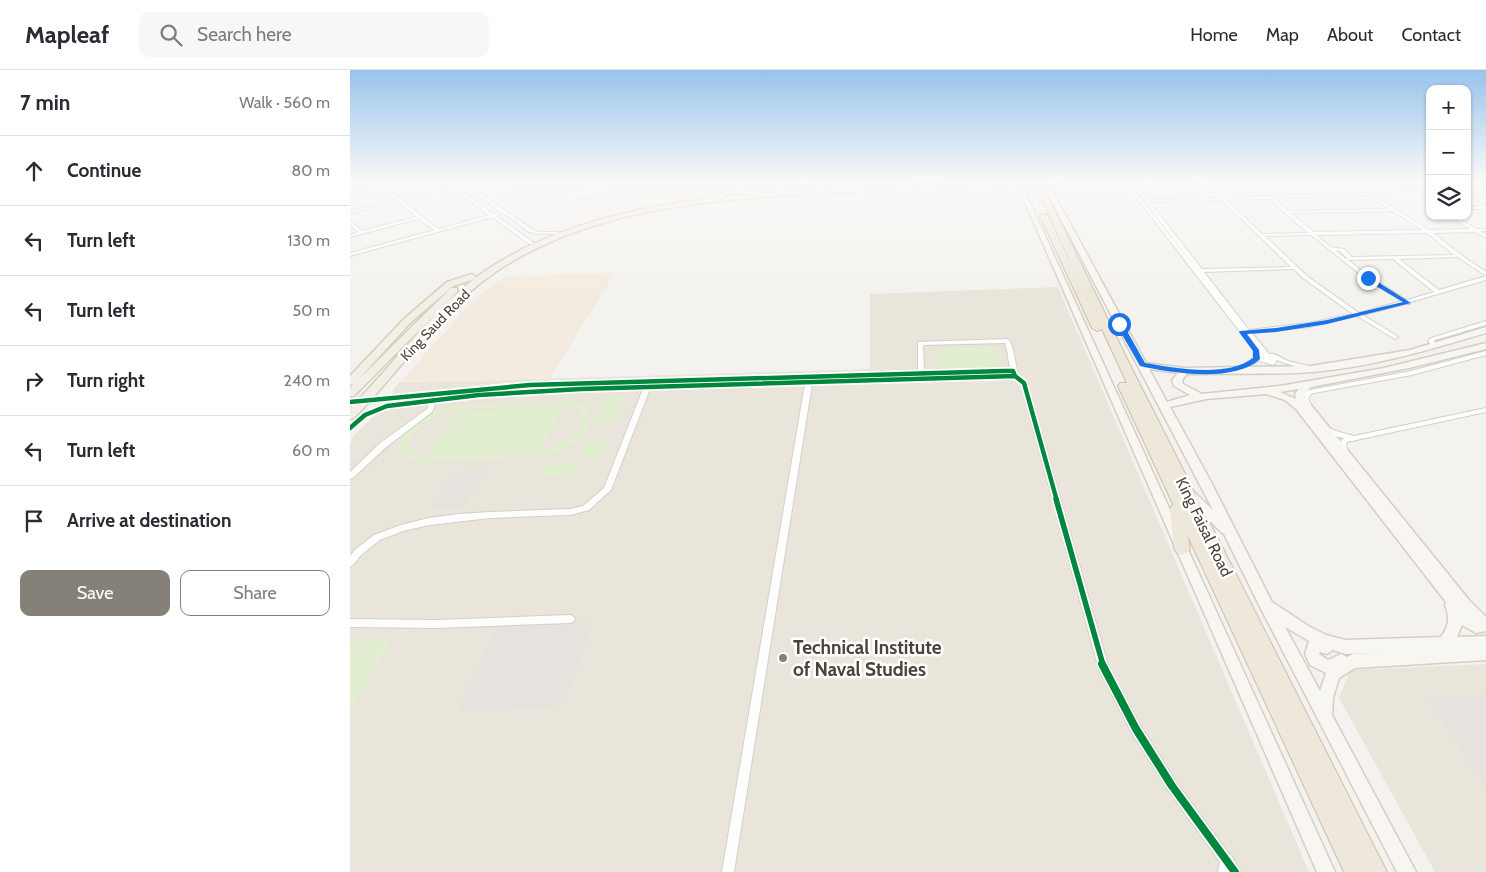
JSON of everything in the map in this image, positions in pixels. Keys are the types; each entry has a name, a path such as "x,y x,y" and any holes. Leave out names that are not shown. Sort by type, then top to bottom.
{"highway":[{"name":"King Faisal Road","path":"1050,218 1182,495 1356,872"},
{"name":"King Faisal Road","path":"1182,495 1376,872"},
{"path":"1182,495 1182,549"}],"main road":[{"name":"King Saud Road","path":"350,394 423,320 456,289 472,277 507,255 531,243 605,218"},
{"name":"King Saud Road","path":"352,410 365,400 461,295 508,261 562,236 618,218"},
{"path":"1047,218 1182,549 1326,872"},
{"path":"1054,218 1142,365 1407,872"},
{"path":"350,382 407,321 450,284 472,277"},
{"path":"1142,365 1184,371 1313,368 1343,365 1411,352 1486,330"},
{"path":"1164,406 1176,401 1307,386 1383,372 1486,346"},
{"path":"1184,371 1177,380 1179,386 1202,397"},
{"path":"1307,386 1301,391 1300,397 1344,451 1448,589 1456,618 1454,630 1444,644"},
{"path":"1267,391 1289,398 1300,406 1448,589 1486,617"},
{"path":"1182,495 1232,536"},
{"path":"1265,603 1297,629 1311,637 1362,654 1486,653"},
{"path":"1324,716 1325,698 1328,684 1333,674 1362,654 1444,644 1486,642"}],"street":[{"path":"350,236 414,218"},
{"path":"422,218 438,230"},
{"path":"350,255 482,218"},
{"path":"350,259 484,218"},
{"path":"499,218 531,243"},
{"path":"513,218 534,233 557,233"},
{"path":"1156,218 1198,271 1264,350 1265,354 1274,360 1273,363 1264,362 1256,350 1242,332 1198,271 1159,218"},
{"path":"1244,218 1294,268 1322,290 1395,336"},
{"path":"1295,218 1342,259 1408,303"},
{"path":"1407,218 1428,231 1486,276"},
{"path":"1459,220 1486,237"},
{"path":"350,222 361,233"},
{"path":"1261,235 1486,230"},
{"path":"1330,248 1339,249 1352,259"},
{"path":"1342,259 1459,256"},
{"path":"1394,258 1439,293"},
{"path":"1198,271 1294,268"},
{"path":"1242,332 1276,330 1359,315 1408,303 1486,276"},
{"path":"1434,345 1431,340 1433,339 1486,323"},
{"path":"921,374 920,343 1006,341 1010,350 1014,374 1024,383 1104,670 1136,729 1172,786 1235,872"},
{"path":"1256,350 1264,350 1286,362 1313,368"},
{"path":"1226,371 1250,365 1256,359 1256,350"},
{"path":"1308,406 1305,399 1308,393 1312,391 1412,373 1486,353"},
{"path":"352,410 520,392 921,374 1014,374"},
{"path":"350,402 530,386 1014,374"},
{"path":"728,872 809,380"},
{"path":"350,563 359,551 376,538 406,526 438,520 570,512 586,508 607,490 647,387"},
{"path":"350,476 382,446 430,410 433,403 425,402"},
{"path":"350,428 365,415 378,408"},
{"path":"1344,451 1344,442 1356,437 1486,410"},
{"path":"1326,429 1343,436 1356,437"},
{"path":"350,623 438,624 570,619"},
{"path":"1224,872 1227,859"}],"shaded area":[{"path":"615,273 550,378 399,383 459,316 485,291 506,276"},
{"name":"Technical Institute of Naval Studies","path":"1058,287 1309,872 350,872 350,444 354,435 394,398 393,390 399,383 870,369 870,294"},
{"path":"486,470 463,508 429,509 454,472"},
{"path":"594,622 566,699 559,706 468,713 462,712 460,709 460,704 493,634 499,628 505,625"},
{"path":"1486,664 1486,872 1435,872 1339,698 1350,670"},
{"path":"1486,695 1486,789 1426,697"}],"green space":[{"path":"996,347 1000,367 937,368 936,349"},
{"path":"626,396 614,422 593,423 605,397"},
{"path":"575,401 587,406 590,416 589,425 585,432 570,445 543,457 420,462 408,459 402,454 399,448 400,442 417,422 439,411 462,405","holes":["571,405 579,410 583,419 582,424 572,437 550,450 425,456 416,454 409,445 413,434 423,423 436,416 459,409"]},
{"path":"563,408 541,449 428,454 458,412"},
{"path":"589,438 608,438 600,458 580,458"},
{"path":"580,461 574,474 542,476 549,463"},
{"path":"391,640 350,710 350,642"}],"cycle path":[{"path":"350,402 530,385 1003,371 1013,371 1015,376 581,389 479,395 387,406 365,415 350,428"},
{"path":"1015,376 1024,383 1104,670 1136,729 1172,786 1235,872"}],"place":[{"name":"Technical Institute of Naval Studies","path":"783,658"}],"route":[{"path":"1119,324 1142,365 1184,371 1226,371 1250,365 1257,357 1256,350 1242,332 1276,330 1327,322 1408,303 1368,278"}]}
